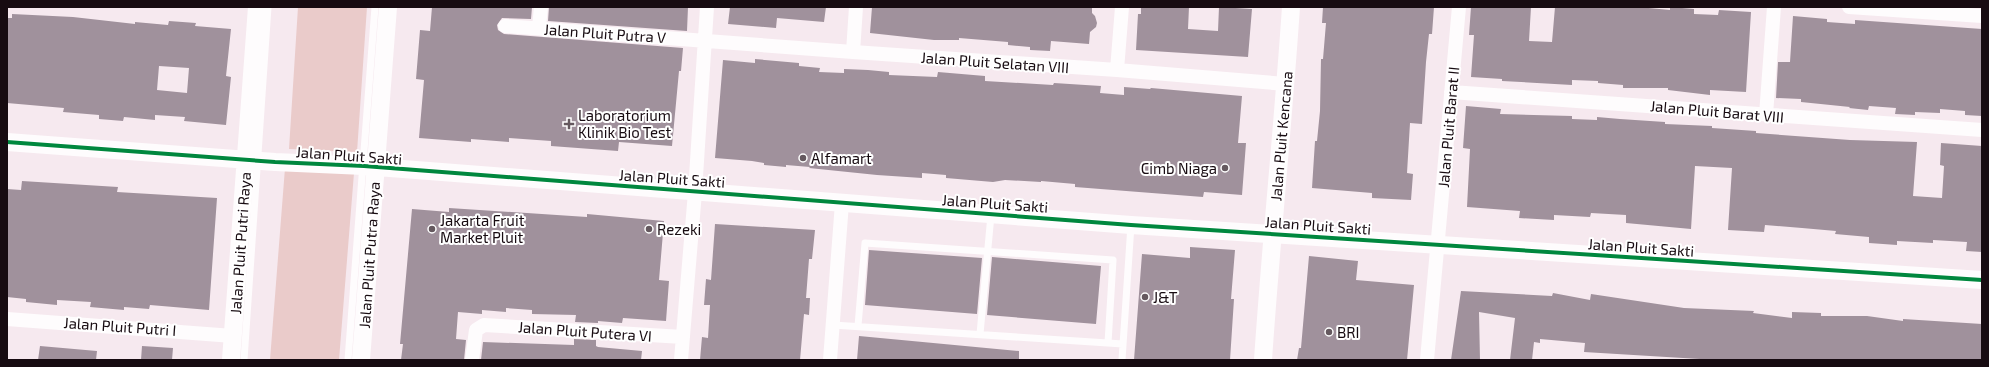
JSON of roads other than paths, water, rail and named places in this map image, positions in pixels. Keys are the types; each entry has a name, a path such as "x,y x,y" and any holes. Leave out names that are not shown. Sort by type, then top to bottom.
{"street":[{"name":"Jalan Pluit Putri Raya","path":"231,360 252,160 259,7"},
{"name":"Jalan Pluit Putra Raya","path":"361,360 370,167 388,7"},
{"path":"539,28 540,7"},
{"path":"681,360 695,192 707,7"},
{"path":"853,52 856,7"},
{"path":"1117,70 1122,7"},
{"name":"Jalan Pluit Kencana","path":"1263,360 1271,234 1286,84 1291,7"},
{"name":"Jalan Pluit Barat II","path":"1427,360 1459,7"},
{"path":"1766,115 1774,7"},
{"path":"1849,7 1982,16"},
{"name":"Jalan Pluit Putra V","path":"505,26 705,40"},
{"name":"Jalan Pluit Selatan VIII","path":"705,40 1286,84"},
{"name":"Jalan Pluit Barat VIII","path":"1451,92 1982,130"},
{"name":"Jalan Pluit Sakti","path":"7,142 307,164 370,167 991,216 1982,280"},
{"path":"830,360 842,204"},
{"name":"Jalan Pluit Putri I","path":"7,318 233,336"},
{"name":"Jalan Pluit Putera VI","path":"472,360 476,330 481,326 488,325 683,337"}],"lane":[{"path":"348,360 370,167 375,7"},
{"path":"244,360 252,160"},
{"path":"980,334 991,216"},
{"path":"1122,360 1131,225"},
{"path":"858,326 865,243 988,250 1113,260 1108,343"},
{"path":"833,325 1123,344"}],"place":[{"name":"Laboratorium Klinik Bio Test","path":"569,124"},
{"name":"Alfamart","path":"803,158"},
{"name":"Cimb Niaga","path":"1225,168"},
{"name":"Jakarta Fruit Market Pluit","path":"432,229"},
{"name":"Rezeki","path":"649,229"},
{"name":"J&T","path":"1145,297"},
{"name":"BRI","path":"1329,332"}]}
